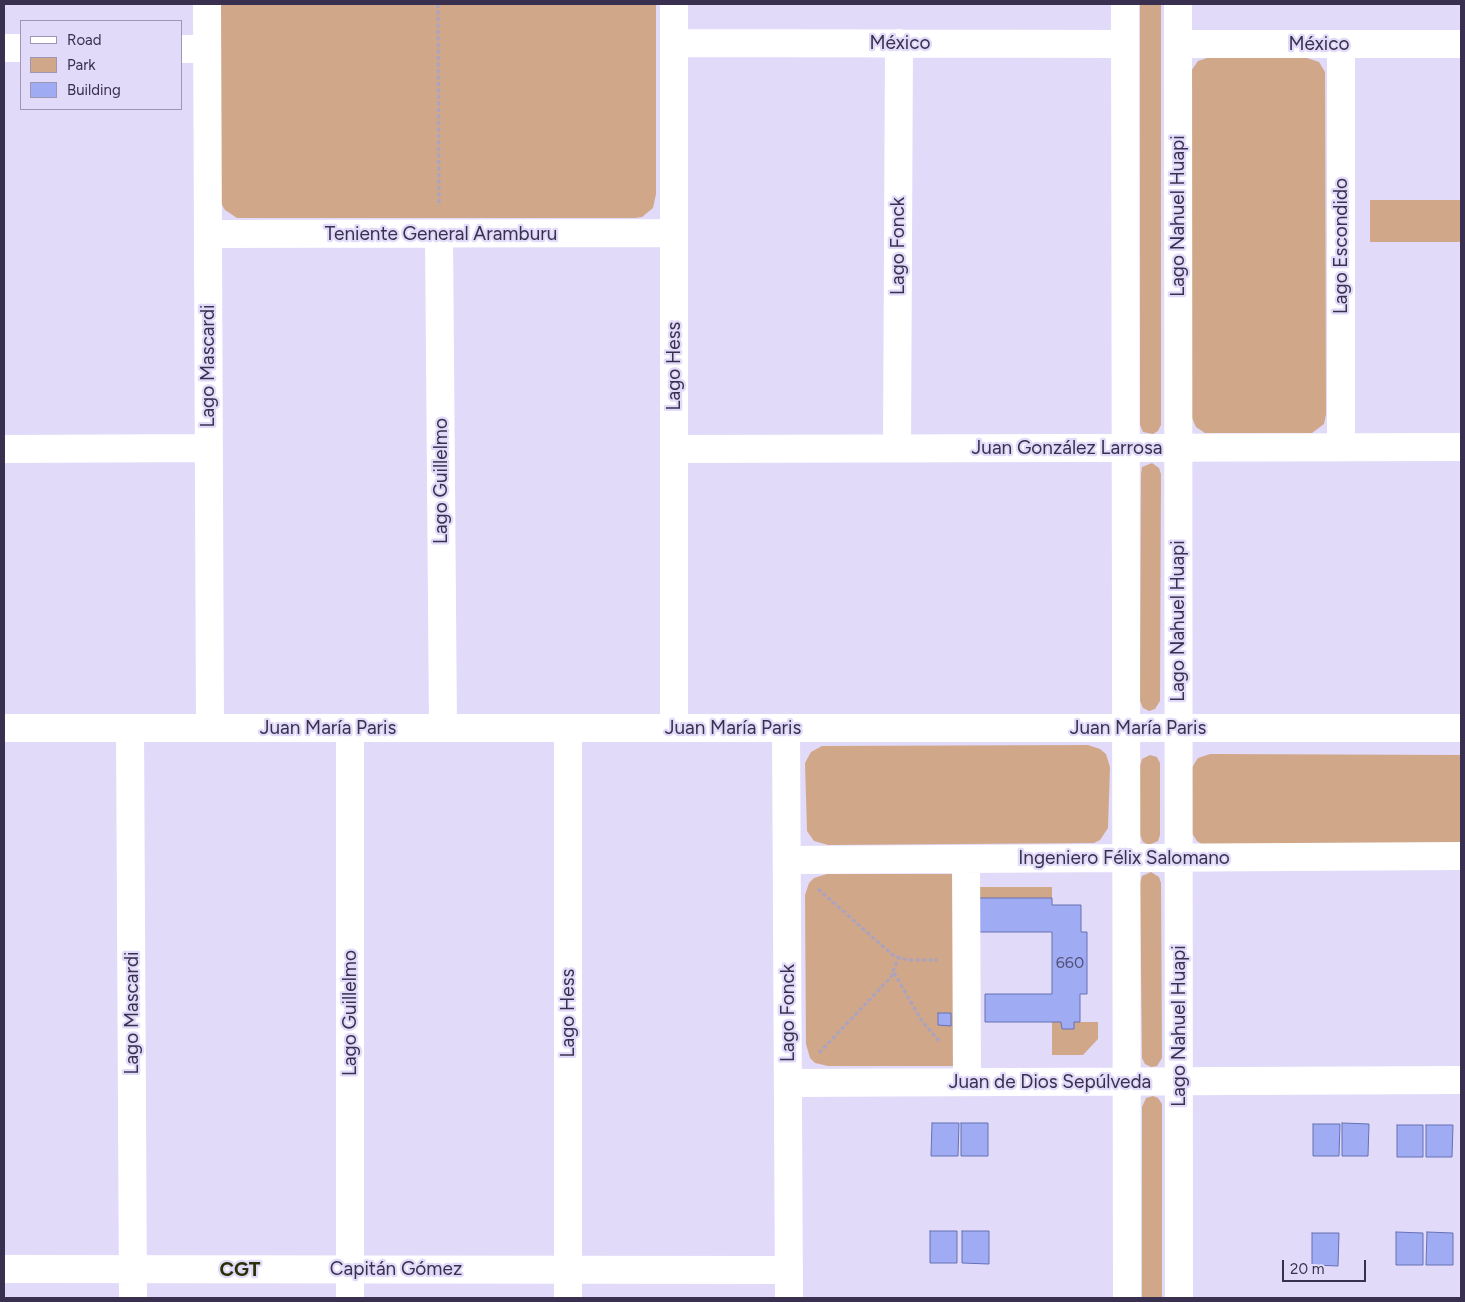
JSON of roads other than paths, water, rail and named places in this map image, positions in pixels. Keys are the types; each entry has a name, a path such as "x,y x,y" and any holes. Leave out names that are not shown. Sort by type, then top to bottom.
{"street":[{"name":"Lago Mascardi","path":"207,4 194,49 208,234 210,728"},
{"name":"Lago Hess","path":"674,4 674,728"},
{"path":"1125,4 1127,1298"},
{"name":"Lago Nahuel Huapi","path":"1178,4 1179,1298"},
{"name":"México","path":"674,43 1125,44"},
{"name":"Lago Fonck","path":"897,448 899,43"},
{"name":"México","path":"1178,44 1461,44"},
{"name":"Lago Escondido","path":"1341,44 1341,447"},
{"path":"4,48 20,48"},
{"name":"Teniente General Aramburu","path":"208,234 674,233"},
{"name":"Lago Guillelmo","path":"439,234 443,728"},
{"name":"Juan González Larrosa","path":"674,449 1461,447"},
{"path":"4,449 209,448"},
{"name":"Juan María Paris","path":"4,728 1461,728"},
{"name":"Lago Mascardi","path":"130,728 133,1298"},
{"name":"Lago Guillelmo","path":"350,728 350,1298"},
{"name":"Lago Hess","path":"568,728 568,1298"},
{"name":"Lago Fonck","path":"786,728 789,1298"},
{"name":"Ingeniero Félix Salomano","path":"787,860 1461,856"},
{"path":"966,859 966,1082"},
{"name":"Juan de Dios Sepúlveda","path":"788,1083 1461,1080"},
{"name":"Capitán Gómez","path":"4,1269 789,1270"}],"district":[{"name":"CGT","path":"240,1270"}]}
